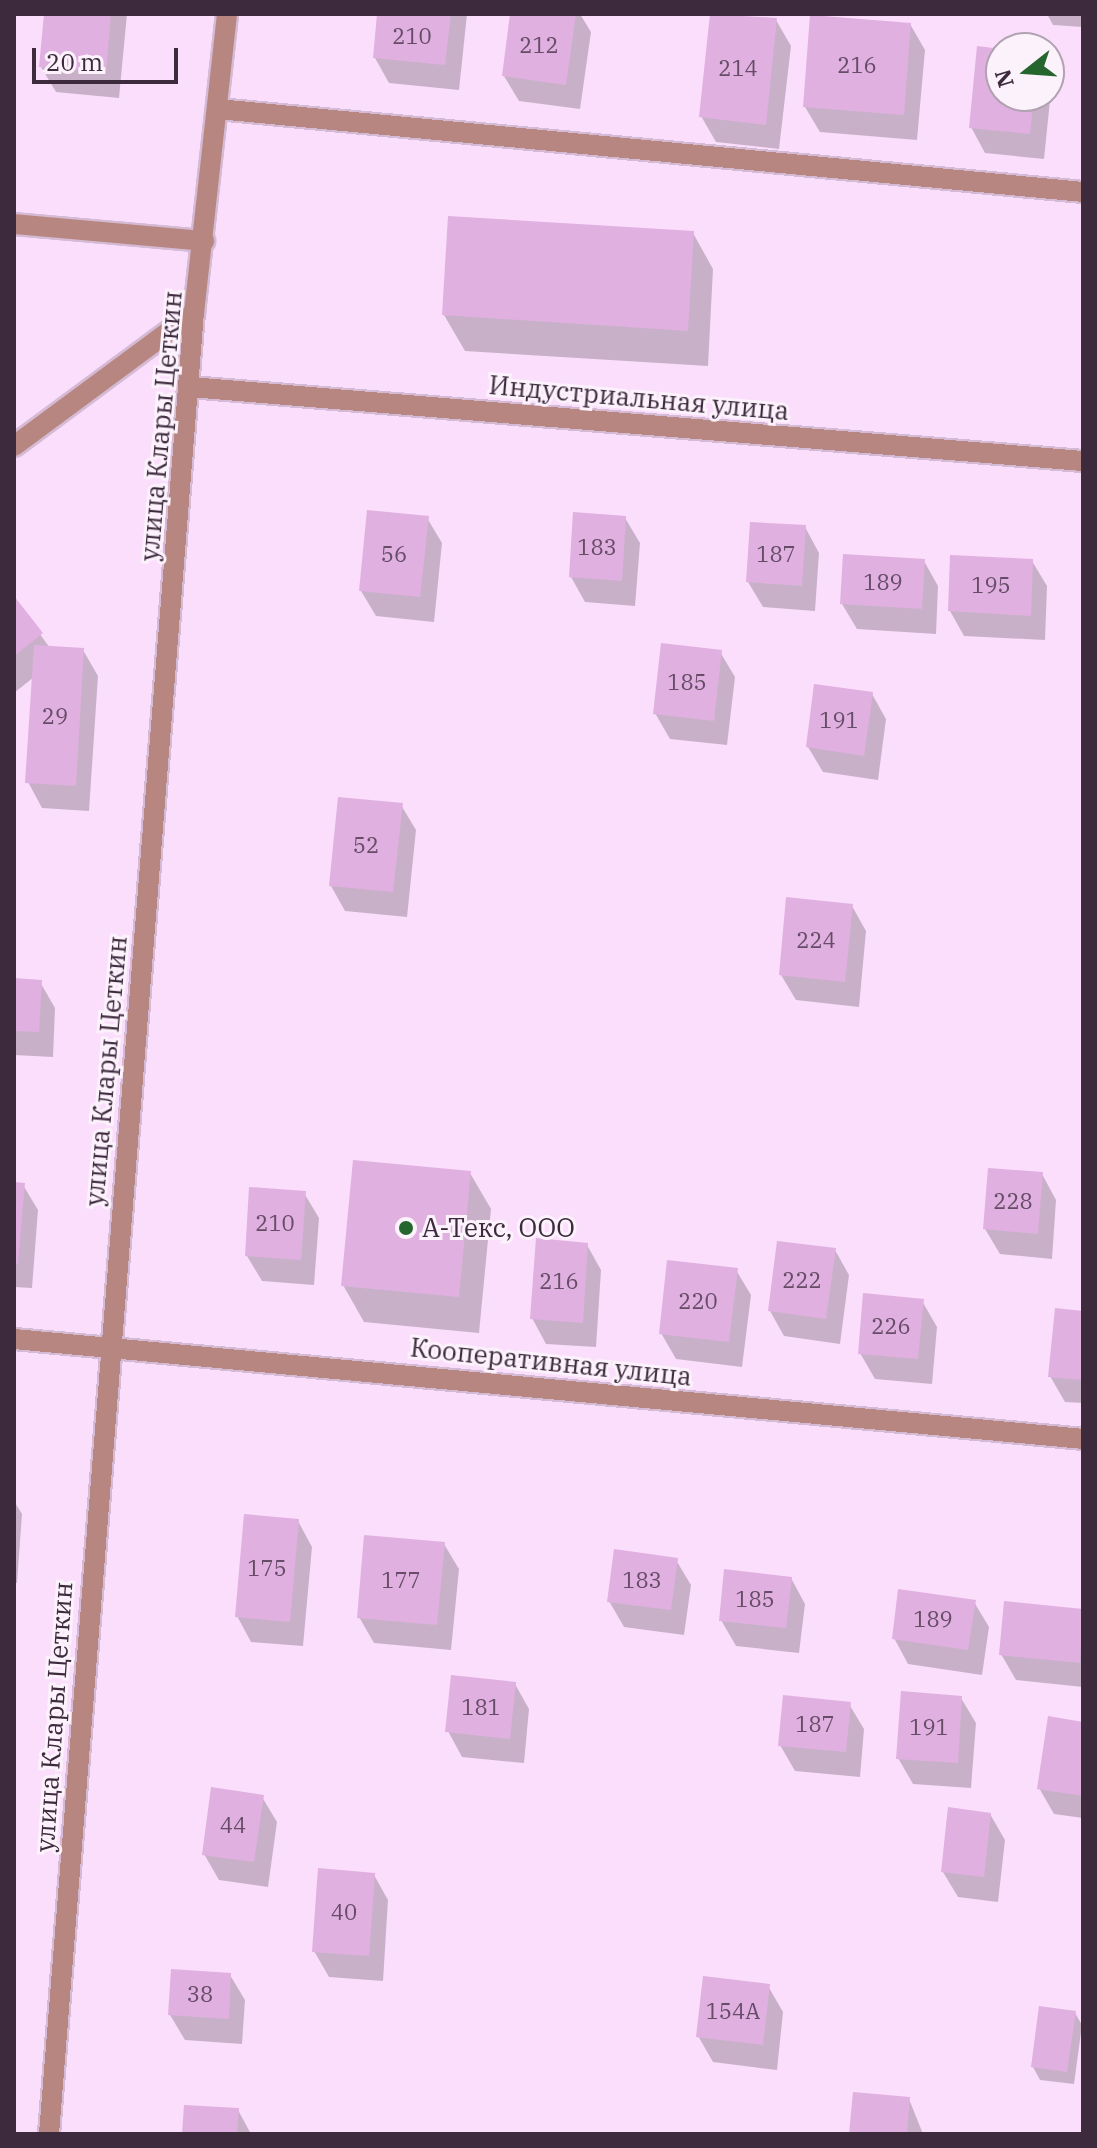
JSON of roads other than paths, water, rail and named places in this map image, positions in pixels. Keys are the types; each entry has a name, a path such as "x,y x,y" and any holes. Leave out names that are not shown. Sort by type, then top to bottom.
{"street":[{"name":"улица Клары Цеткин","path":"49,2134 108,1345 194,313 227,14"},
{"path":"218,109 1083,192"},
{"path":"14,224 204,241"},
{"path":"14,446 194,313"},
{"name":"Индустриальная улица","path":"190,387 1083,461"},
{"name":"Кооперативная улица","path":"14,1339 108,1345 1083,1439"}],"place":[{"name":"А-Текс, ООО","path":"406,1228"}]}
